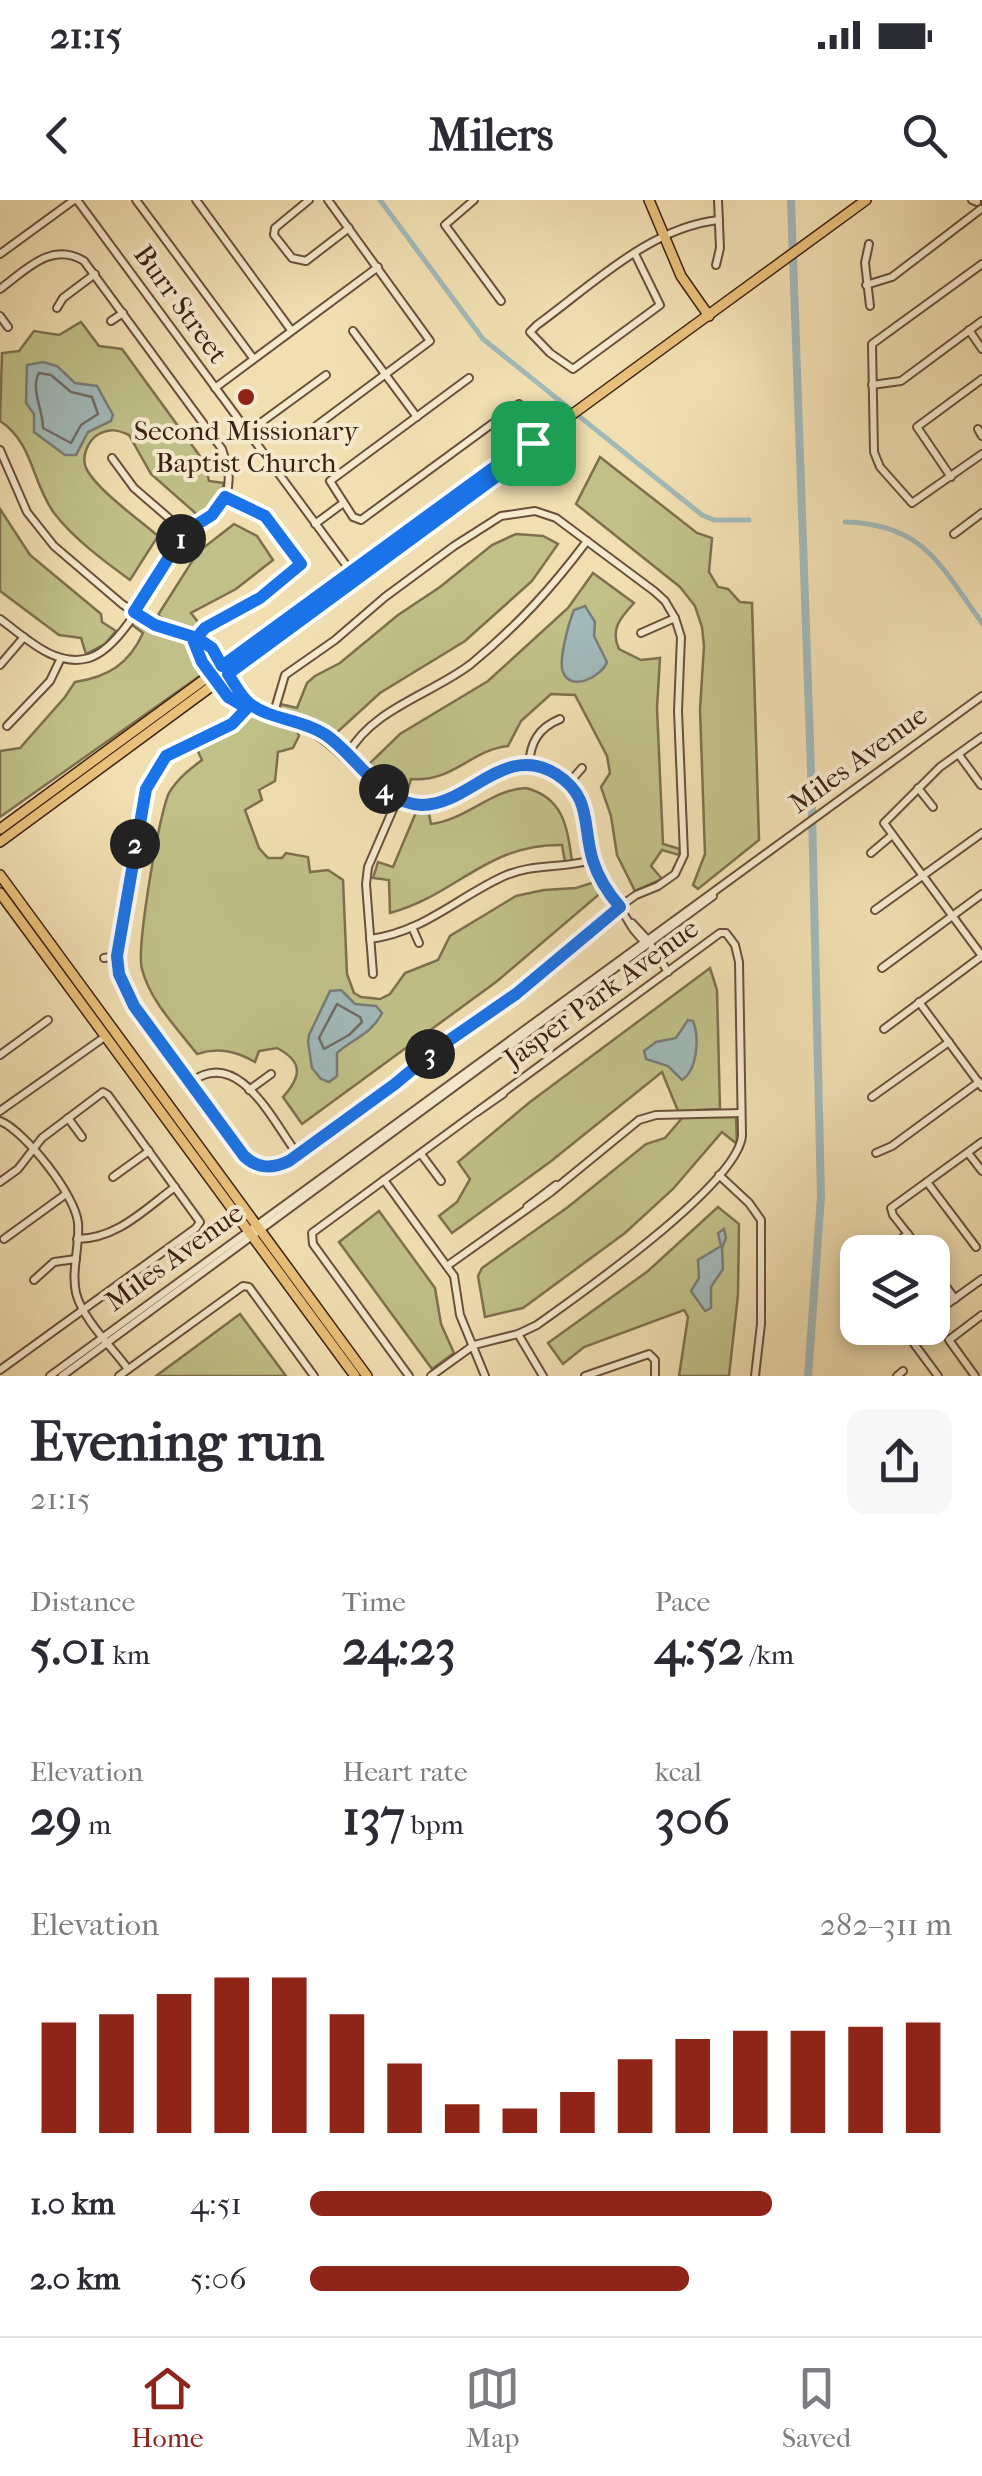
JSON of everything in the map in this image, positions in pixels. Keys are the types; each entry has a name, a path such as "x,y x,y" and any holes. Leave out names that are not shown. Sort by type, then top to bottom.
{"main road":[{"path":"649,200 681,276 709,316"},
{"path":"0,842 526,444 573,415 866,200"},
{"path":"0,829 215,678"},
{"path":"0,875 355,1376"},
{"path":"3,898 29,924 34,922"},
{"path":"3,898 367,1376"},
{"path":"46,956 51,954 92,1002"},
{"path":"104,1034 108,1032 146,1076"}],"street":[{"path":"0,254 76,200"},
{"name":"Burr Street","path":"76,200 354,576"},
{"path":"136,200 253,358"},
{"path":"196,200 291,330"},
{"path":"309,200 275,228 274,234 292,258 306,261 348,228"},
{"path":"316,426 430,340 328,200"},
{"path":"716,265 720,248 718,200"},
{"path":"472,201 445,225 500,301"},
{"path":"866,285 892,277 978,204"},
{"path":"634,254 660,304 573,369 530,332 634,254 664,237 719,220"},
{"path":"869,244 866,285 870,306"},
{"path":"0,289 41,258 58,253 79,258 222,449 229,473 225,497 212,515 185,532 134,612 101,652 90,658 61,658 47,653 0,619"},
{"path":"982,264 872,344 874,452 880,468 912,503 982,454"},
{"path":"215,388 378,267"},
{"path":"57,308 63,298 94,274"},
{"path":"112,322 123,313"},
{"path":"0,316 8,327"},
{"path":"872,385 900,380 982,321"},
{"path":"969,330 982,349"},
{"path":"353,331 416,416"},
{"path":"248,432 326,374"},
{"path":"468,378 330,481 353,516 361,520 519,404"},
{"path":"950,478 917,428 982,379"},
{"path":"0,450 23,504 54,546 134,612 155,625 212,648 248,706"},
{"path":"112,458 134,488 185,532"},
{"path":"194,639 205,628 260,598 301,564 265,516 225,497"},
{"path":"315,524 343,504"},
{"path":"248,706 232,724 166,756 146,789 117,956 119,974 134,1006 250,1161 268,1167 279,1166 298,1155 516,994 620,907 675,874 684,854 678,712 681,637 676,618 665,601 556,518 515,512 488,523 385,597 335,640 298,663 284,675 273,716"},
{"path":"954,534 982,513"},
{"path":"346,753 381,718 468,666 541,602 587,542"},
{"path":"640,633 676,618"},
{"path":"0,665 24,636"},
{"path":"194,639 202,662 230,699 305,728 346,753 397,800 435,804 510,766 552,772 568,784 586,814 592,860 620,907 668,972"},
{"path":"7,726 50,681 61,658"},
{"name":"Miles Avenue","path":"50,1376 106,1339 982,696"},
{"path":"529,766 535,739 551,723 560,720"},
{"path":"884,1029 982,956 884,823 918,788 982,737"},
{"path":"959,754 981,784"},
{"path":"568,784 582,768"},
{"path":"918,788 933,807"},
{"path":"373,974 365,891 368,867 397,800"},
{"path":"876,910 982,832"},
{"path":"870,853 891,836"},
{"path":"370,939 386,937 432,919 524,868 561,867 592,860"},
{"path":"882,968 982,894"},
{"path":"412,927 419,943"},
{"name":"Jasper Park Avenue","path":"409,1376 314,1244 315,1230 720,933 726,933 736,948 739,962 741,1110"},
{"path":"104,958 117,956"},
{"path":"876,1153 892,1146 980,1084 919,1002"},
{"path":"0,1055 48,1020"},
{"path":"0,1111 104,1034"},
{"path":"872,1097 949,1042"},
{"path":"191,1082 206,1073 236,1076 298,1155"},
{"path":"249,1090 271,1074"},
{"path":"0,1182 18,1169 33,1148 103,1092 200,1224 0,1370"},
{"path":"431,1375 474,1345 537,1325 642,1249 734,1159 741,1144 741,1110 646,1116 447,1266"},
{"path":"68,1118 82,1137"},
{"path":"0,1121 16,1129 33,1148 76,1210 76,1290 84,1310 128,1370"},
{"path":"908,1234 891,1208 982,1142"},
{"path":"113,1177 149,1151"},
{"path":"968,1152 982,1172"},
{"path":"421,1154 441,1181"},
{"path":"718,1175 762,1220 762,1306 756,1376"},
{"path":"384,1180 456,1280 460,1316 486,1376"},
{"path":"928,1182 976,1248"},
{"path":"78,1239 111,1233 175,1186"},
{"path":"4,1239 66,1194"},
{"path":"34,1280 54,1262 76,1259"},
{"path":"950,1302 982,1279"},
{"path":"119,1376 246,1286 314,1376"},
{"path":"950,1293 955,1299"},
{"path":"975,1376 949,1340 982,1315"},
{"path":"518,1334 543,1376"},
{"name":"Miles Avenue","path":"62,1376 106,1339"},
{"path":"921,1345 938,1376"},
{"path":"586,1376 644,1355 654,1355 655,1376"}],"green space":[{"path":"81,322 99,346 122,349 205,463 209,481 224,483 219,501 201,518 151,474 129,435 110,430 95,437 85,455 87,470 109,496 158,536 130,580 62,523 47,501 26,451 0,421 2,353 19,351 34,331 59,335"},
{"path":"600,457 697,533 712,538 709,572 718,587 728,589 740,602 752,603 759,840 698,889 693,885 705,854 700,710 702,627 695,606 680,587 576,504"},
{"path":"0,509 30,555 116,631 105,644 86,654 81,638 59,635 0,591"},
{"path":"234,524 257,536 273,560 236,589 191,613 201,626 195,632 158,615 198,552"},
{"path":"516,534 543,536 558,544 532,581 465,641 380,693 332,737 281,712 280,704 297,708 307,683 315,676 340,663 492,545"},
{"path":"593,573 634,603 618,624 619,649 641,660 660,658 657,708 663,844 680,849 679,855 662,850 651,866 662,879 635,891 617,855 611,816 601,787 610,773 607,756 575,695 551,694 521,721 508,746 483,753 438,776 411,779 406,796 385,785 368,765 400,734 488,681 568,608"},
{"path":"134,620 194,645 204,673 0,817 0,751 20,748 75,682 98,677 124,661 143,633 131,624"},
{"path":"250,713 297,730 299,736 293,748 278,752 275,781 259,790 262,800 245,810 259,848 268,858 282,858 286,853 308,857 310,872 328,870 343,880 347,974 354,993 361,997 380,999 390,994 405,973 438,960 450,936 516,896 598,881 603,891 496,982 302,1124 283,1097 297,1070 286,1053 277,1048 259,1051 255,1062 227,1051 197,1054 158,1003 142,969 150,881 169,793 202,760 195,745 225,733"},
{"path":"526,788 549,799 556,807 565,826 572,861 565,862 562,845 512,853 414,905 390,913 389,880 373,878 378,862 393,867 417,810 428,809 431,824 456,817 502,793"},
{"path":"710,968 717,990 720,1109 678,1111 662,1072 550,1162 452,1233 439,1216 457,1202 470,1179 458,1162 530,1102"},
{"path":"683,1117 736,1117 737,1144 722,1132 673,1189 625,1233 523,1308 485,1317 478,1276 482,1268 568,1207 646,1144 665,1138"},
{"path":"718,1207 739,1224 738,1295 729,1376 679,1376 688,1317 684,1310 584,1347 563,1364 548,1343 648,1271"},
{"path":"379,1211 435,1288 441,1324 454,1353 432,1369 339,1242"},
{"path":"240,1314 286,1376 156,1376"}],"water":[{"path":"43,362 57,366 75,383 97,386 113,415 111,421 88,432 76,455 65,455 34,432 34,414 26,403 27,365"},
{"path":"585,606 595,622 594,636 607,662 593,677 579,682 563,672 563,651 574,610"},
{"path":"341,990 355,1004 376,1006 382,1013 367,1031 337,1053 337,1076 329,1082 312,1068 308,1042 330,991"},
{"path":"688,1020 693,1021 697,1045 691,1069 682,1080 668,1066 646,1059 644,1051 656,1042 676,1038"},
{"path":"724,1229 723,1269 711,1287 711,1308 705,1311 691,1291 699,1278 698,1260 721,1246 718,1233"}],"waterway":[{"path":"380,200 483,339 702,515 714,520 749,520"},
{"path":"791,200 821,1197 808,1376"},
{"path":"845,522 894,530 912,540 941,566 982,623"}],"place":[{"name":"Second Missionary Baptist Church","path":"246,397"}],"route":[{"path":"533,443 526,444 222,666 212,648 197,638 155,625 134,612 185,532 212,515 225,497 265,516 301,564 260,598 205,628 200,634 197,638 194,642 200,659 228,697 247,708 232,724 166,756 146,789 118,940 119,974 134,1006 244,1156 256,1164 268,1167 289,1161 516,994 620,907 592,860 586,814 580,800 552,772 510,766 442,802 421,805 397,800 328,736 307,724 250,704 228,674 531,451 533,443"}]}
